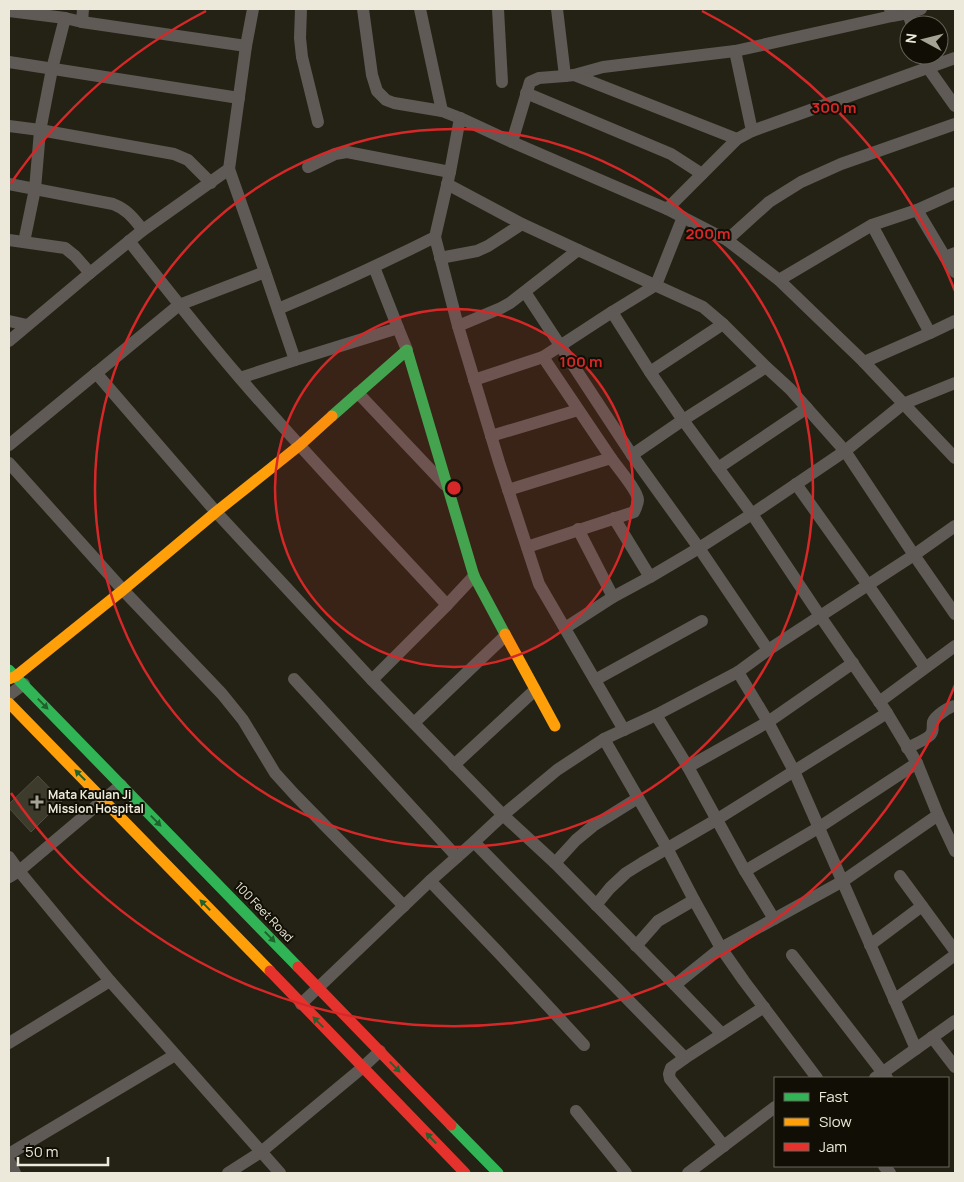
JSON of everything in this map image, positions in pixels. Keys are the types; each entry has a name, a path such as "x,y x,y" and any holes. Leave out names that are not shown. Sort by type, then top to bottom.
{"main road":[{"path":"14,677 300,445 407,350 474,576 555,726"},
{"name":"100 Feet Road","path":"14,677 498,1173"},
{"path":"9,703 465,1173"}],"street":[{"path":"253,9 229,169 295,360"},
{"path":"301,9 300,38 302,57 318,122"},
{"path":"363,9 372,75 378,91 386,100 442,111 460,118 667,209 727,240 779,280 864,362 955,458"},
{"path":"420,9 442,111"},
{"path":"498,9 502,82"},
{"path":"557,9 569,75"},
{"path":"9,11 65,18 82,15 246,46"},
{"path":"512,142 526,92 530,82 533,80 569,75 604,67 735,51 891,12"},
{"path":"24,242 35,189 40,131 65,18"},
{"path":"735,51 752,131"},
{"path":"667,209 738,139 752,131 955,58"},
{"path":"9,62 239,98"},
{"path":"927,65 955,106"},
{"path":"569,75 738,139"},
{"path":"526,92 672,154 702,174"},
{"path":"460,118 435,237 458,326 539,584 624,730"},
{"path":"727,240 769,202 801,182 840,164 955,124"},
{"path":"9,126 180,156 188,160 211,183"},
{"path":"308,166 335,154 347,152 448,178 522,224 703,307 790,389 845,451 955,614"},
{"path":"9,341 143,230 229,169"},
{"path":"9,184 113,204 128,212 143,230"},
{"path":"779,280 872,225 917,210 955,194"},
{"path":"917,210 950,255 955,272"},
{"path":"474,380 543,357 559,345 656,285 683,217"},
{"path":"440,258 477,251 522,224"},
{"path":"872,225 930,333"},
{"path":"278,308 325,290 435,237"},
{"path":"9,240 64,248 75,256 90,273"},
{"path":"129,241 240,378 447,605"},
{"path":"458,326 501,308 525,292 578,250"},
{"path":"374,267 407,350"},
{"path":"9,445 179,305 265,272"},
{"path":"525,292 632,456 699,548 768,650"},
{"path":"612,312 650,372 752,514 887,713 916,763 955,851"},
{"path":"864,362 955,320"},
{"path":"9,321 27,325"},
{"path":"650,372 722,324"},
{"path":"240,378 398,328"},
{"path":"527,547 634,512 638,501 637,494 543,357"},
{"path":"632,456 683,420 766,367"},
{"path":"96,373 216,512 372,680 503,815 555,863 722,1034"},
{"path":"565,628 752,514 845,451 903,404 955,383"},
{"path":"358,393 447,487"},
{"path":"718,468 807,408"},
{"path":"491,436 578,410"},
{"path":"508,490 611,458"},
{"path":"9,463 122,590 222,694 243,720 275,773 404,906"},
{"path":"796,484 925,667"},
{"path":"614,518 650,577"},
{"path":"301,1004 430,881 503,815 557,770 604,739 656,715 738,672 768,650 914,555 955,526"},
{"path":"578,529 613,597"},
{"path":"372,680 474,576"},
{"path":"595,680 702,621"},
{"path":"414,723 505,636"},
{"path":"879,702 955,646"},
{"path":"688,767 768,722 853,663"},
{"path":"738,672 794,771 916,1049"},
{"path":"9,695 14,677"},
{"path":"294,679 457,857"},
{"path":"454,765 535,690"},
{"path":"907,748 928,736 933,730 933,721 952,706 955,706"},
{"path":"596,905 610,888 626,874 887,713"},
{"path":"656,715 688,767 716,820 774,919"},
{"path":"604,739 667,848 721,948 814,1077"},
{"path":"745,871 818,828 916,763"},
{"path":"14,874 121,785"},
{"path":"555,863 576,840 593,826 638,798"},
{"path":"675,985 721,948 842,880 938,815"},
{"path":"474,842 685,1058"},
{"path":"9,857 14,874 280,1173"},
{"path":"900,876 955,951"},
{"path":"430,881 584,1045"},
{"path":"636,946 658,921 694,900"},
{"path":"870,945 922,906"},
{"path":"792,954 881,1076 955,1021"},
{"path":"894,1000 955,955"},
{"path":"9,1043 110,980"},
{"path":"724,1146 670,1079 669,1074 671,1068 685,1058 764,1007"},
{"path":"932,1038 955,1067"},
{"path":"228,1173 261,1152 380,1051"},
{"path":"9,1154 175,1055"},
{"path":"688,1173 774,1108"},
{"path":"576,1111 626,1173"},
{"path":"9,1161 15,1173"}],"building":[{"path":"38,776 62,801 31,832 9,808 9,804"}],"traffic: fast":[{"path":"332,416 407,350 474,576 505,634"},
{"path":"9,670 298,967"},
{"path":"451,1125 498,1173"}],"traffic: slow":[{"path":"9,679 16,676 123,590 300,445 332,416"},
{"path":"505,634 555,726"},
{"path":"9,703 270,971"}],"traffic: jam":[{"path":"298,967 451,1125"},
{"path":"270,971 465,1173"}],"place":[{"name":"Mata Kaulan Ji Mission Hospital","path":"37,802"}]}
